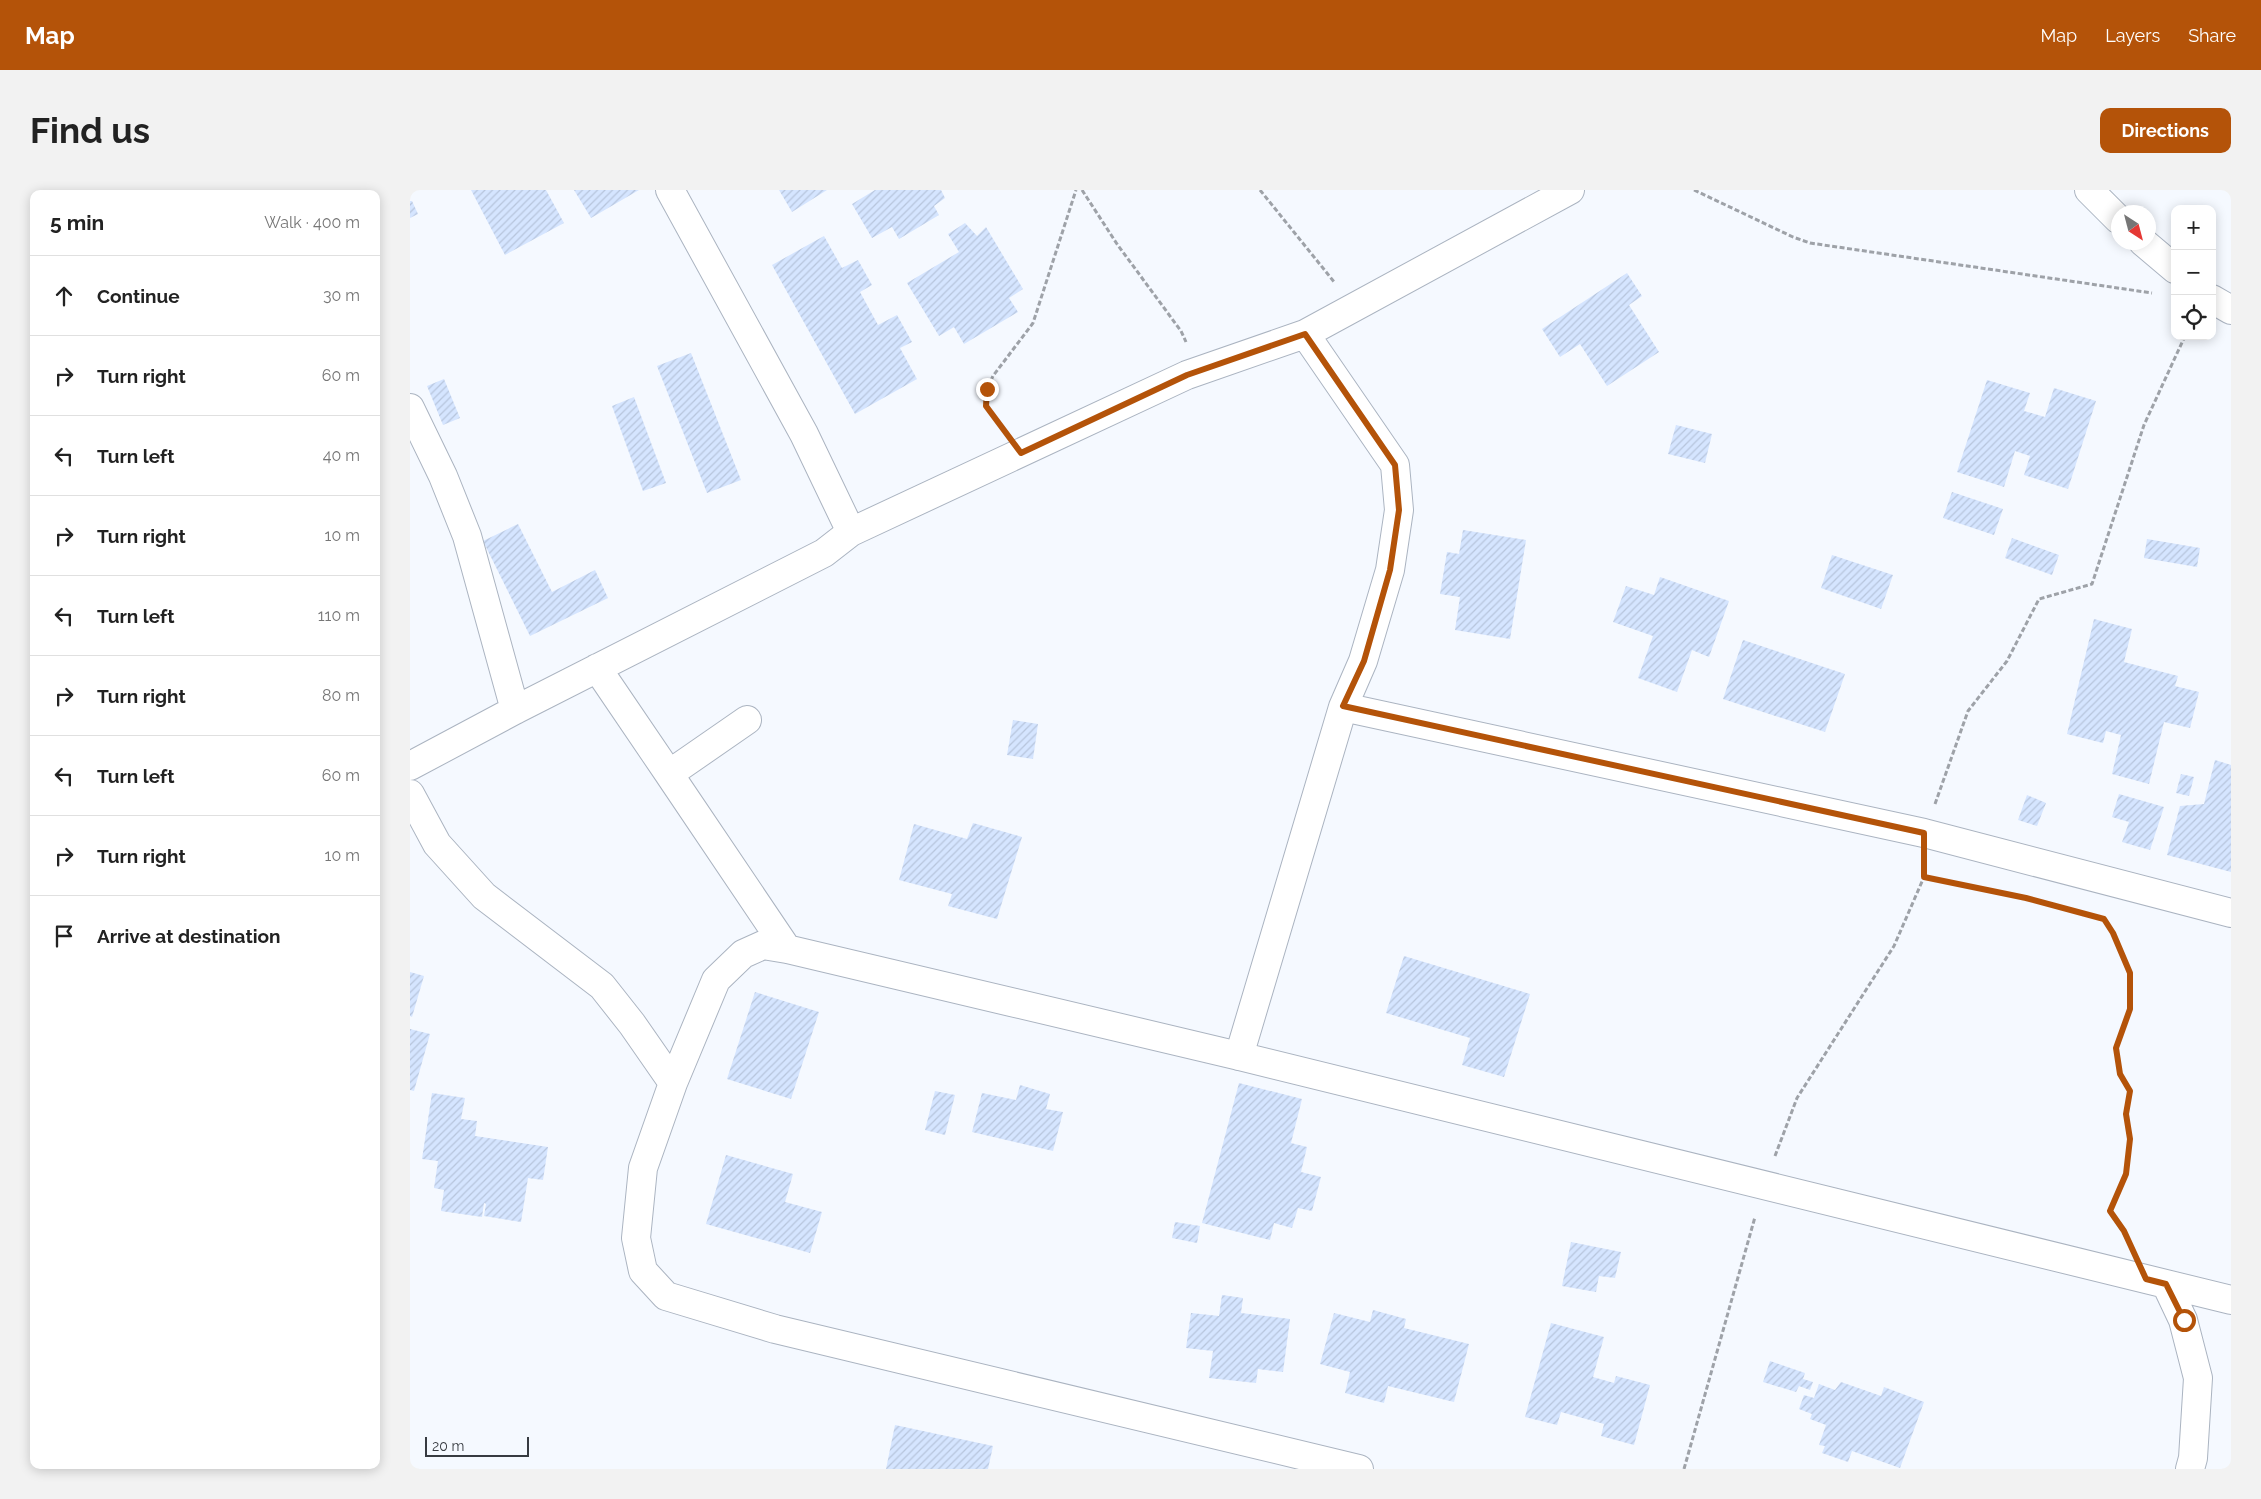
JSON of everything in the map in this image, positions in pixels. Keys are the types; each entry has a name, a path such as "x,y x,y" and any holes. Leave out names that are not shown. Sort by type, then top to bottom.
{"street":[{"path":"670,190 804,434 851,532"},
{"path":"410,766 515,710 824,553 851,532 1187,375 1305,334 1570,190"},
{"path":"2090,190 2111,212"},
{"path":"2153,250 2171,266"},
{"path":"2216,301 2231,310"},
{"path":"1239,1056 1343,706 1364,661 1390,570 1399,510 1395,465 1305,334"},
{"path":"410,408 443,476 467,536 515,710"},
{"path":"597,668 787,949"},
{"path":"1343,706 1924,833 2231,913"},
{"path":"669,774 747,720"},
{"path":"410,794 437,844 484,896 602,986 632,1024 673,1083"},
{"path":"1358,1469 775,1329 666,1296 643,1271 636,1238 643,1168 673,1083 716,980 743,954 763,945 787,949 1239,1056 2231,1300"},
{"path":"2156,1281 2184,1320 2198,1378 2193,1458 2190,1469"}],"path":[{"path":"1021,453 986,406 987,389 993,376 1033,322 1076,190"},
{"path":"1082,190 1117,244 1182,331 1188,349 1187,375"},
{"path":"1260,190 1355,307"},
{"path":"1694,190 1794,237 1810,242 2155,293"},
{"path":"1684,1469 1764,1185 1798,1098 1894,946 1924,877 1924,833 1968,711 2007,662 2039,599 2092,584 2144,425 2183,340"},
{"path":"1924,877 2026,898 2104,919 2113,933 2130,973 2130,1009 2116,1048 2120,1074 2130,1091 2126,1114 2130,1139 2126,1174 2110,1211 2156,1281"}],"building":[{"path":"471,190 546,190 564,223 505,255"},
{"path":"574,190 639,190 591,218"},
{"path":"779,190 827,190 792,212"},
{"path":"875,190 941,190 945,198 934,206 939,215 899,239 892,227 872,238 852,204"},
{"path":"410,201 412,201 418,214 410,218"},
{"path":"965,223 977,236 986,227 1023,289 1009,298 1018,312 964,344 954,327 939,336 907,283 959,252 948,234"},
{"path":"824,236 842,268 858,260 872,285 860,292 878,325 897,315 912,342 900,348 917,379 855,414 772,265"},
{"path":"1627,273 1642,296 1629,305 1659,352 1607,386 1580,344 1560,357 1542,329"},
{"path":"691,353 741,480 707,493 657,366"},
{"path":"444,379 460,418 443,425 427,386"},
{"path":"1987,380 2030,393 2024,411 2045,417 2054,388 2096,401 2068,489 2024,475 2030,456 2015,451 2004,487 1957,472"},
{"path":"634,397 666,483 643,491 612,406"},
{"path":"1676,425 1712,434 1705,463 1668,454"},
{"path":"1952,492 2003,509 1994,535 1943,518"},
{"path":"518,524 552,592 595,570 608,598 530,636 483,541"},
{"path":"1463,530 1526,540 1510,639 1455,630 1460,597 1440,594 1447,552 1459,554"},
{"path":"2012,538 2059,555 2052,575 2005,558"},
{"path":"2147,539 2200,548 2197,567 2144,558"},
{"path":"1832,555 1893,575 1881,609 1821,588"},
{"path":"1660,577 1729,601 1709,657 1692,650 1677,692 1638,678 1653,636 1613,622 1626,586 1654,595"},
{"path":"2094,619 2132,629 2124,662 2178,676 2175,686 2199,692 2190,728 2164,722 2149,784 2112,774 2121,735 2106,731 2103,743 2067,734"},
{"path":"1743,640 1845,674 1825,732 1723,699"},
{"path":"1013,720 1038,724 1033,759 1007,755"},
{"path":"2215,760 2231,765 2231,872 2167,855 2180,806 2204,804"},
{"path":"2181,774 2194,777 2189,796 2176,793"},
{"path":"2119,794 2164,807 2150,850 2122,842 2129,822 2112,817"},
{"path":"2027,795 2046,803 2037,826 2018,820"},
{"path":"973,823 1022,837 997,919 948,906 952,894 899,880 914,824 967,839"},
{"path":"1404,956 1530,994 1504,1077 1462,1065 1470,1038 1386,1013"},
{"path":"410,972 424,976 412,1017 410,1016"},
{"path":"755,992 819,1012 791,1099 727,1079"},
{"path":"410,1029 430,1034 414,1091 410,1090"},
{"path":"1239,1083 1302,1099 1291,1143 1307,1147 1301,1172 1321,1177 1312,1211 1298,1208 1292,1228 1274,1223 1270,1240 1202,1223"},
{"path":"1020,1085 1050,1094 1046,1109 1063,1112 1053,1151 972,1132 982,1093 1016,1100"},
{"path":"935,1091 955,1095 945,1135 925,1130"},
{"path":"432,1093 465,1098 461,1119 477,1121 475,1136 548,1147 543,1180 528,1178 521,1222 484,1216 486,1204 484,1203 482,1217 441,1211 444,1190 434,1188 438,1161 422,1159"},
{"path":"726,1155 793,1174 785,1202 822,1212 810,1253 706,1224"},
{"path":"1175,1222 1200,1226 1197,1243 1172,1238"},
{"path":"1571,1242 1621,1252 1615,1278 1599,1276 1596,1292 1562,1286"},
{"path":"1222,1295 1243,1298 1241,1313 1290,1319 1283,1372 1258,1369 1256,1383 1209,1378 1213,1351 1186,1348 1191,1313 1219,1316"},
{"path":"1373,1310 1406,1319 1404,1328 1469,1344 1454,1402 1388,1386 1384,1403 1345,1393 1350,1372 1320,1364 1334,1313 1370,1322"},
{"path":"1551,1323 1604,1337 1593,1377 1614,1383 1616,1376 1650,1385 1634,1445 1601,1436 1604,1424 1561,1412 1557,1425 1525,1417"},
{"path":"1770,1361 1805,1373 1803,1379 1813,1382 1810,1390 1799,1386 1796,1392 1763,1382"},
{"path":"1841,1382 1881,1396 1884,1387 1924,1402 1900,1468 1852,1451 1848,1462 1822,1453 1825,1446 1819,1445 1826,1425 1810,1419 1812,1414 1799,1409 1804,1395 1814,1398 1819,1384 1835,1390"},
{"path":"895,1425 993,1446 988,1469 886,1469"}],"route":[{"path":"987,389 986,406 1021,453 1187,375 1305,334 1395,465 1399,510 1390,570 1364,661 1343,706 1924,833 1924,877 2026,898 2104,919 2113,933 2130,973 2130,1009 2116,1048 2120,1074 2130,1091 2126,1114 2130,1139 2126,1174 2110,1211 2124,1231 2146,1279 2166,1284 2184,1320"}]}
